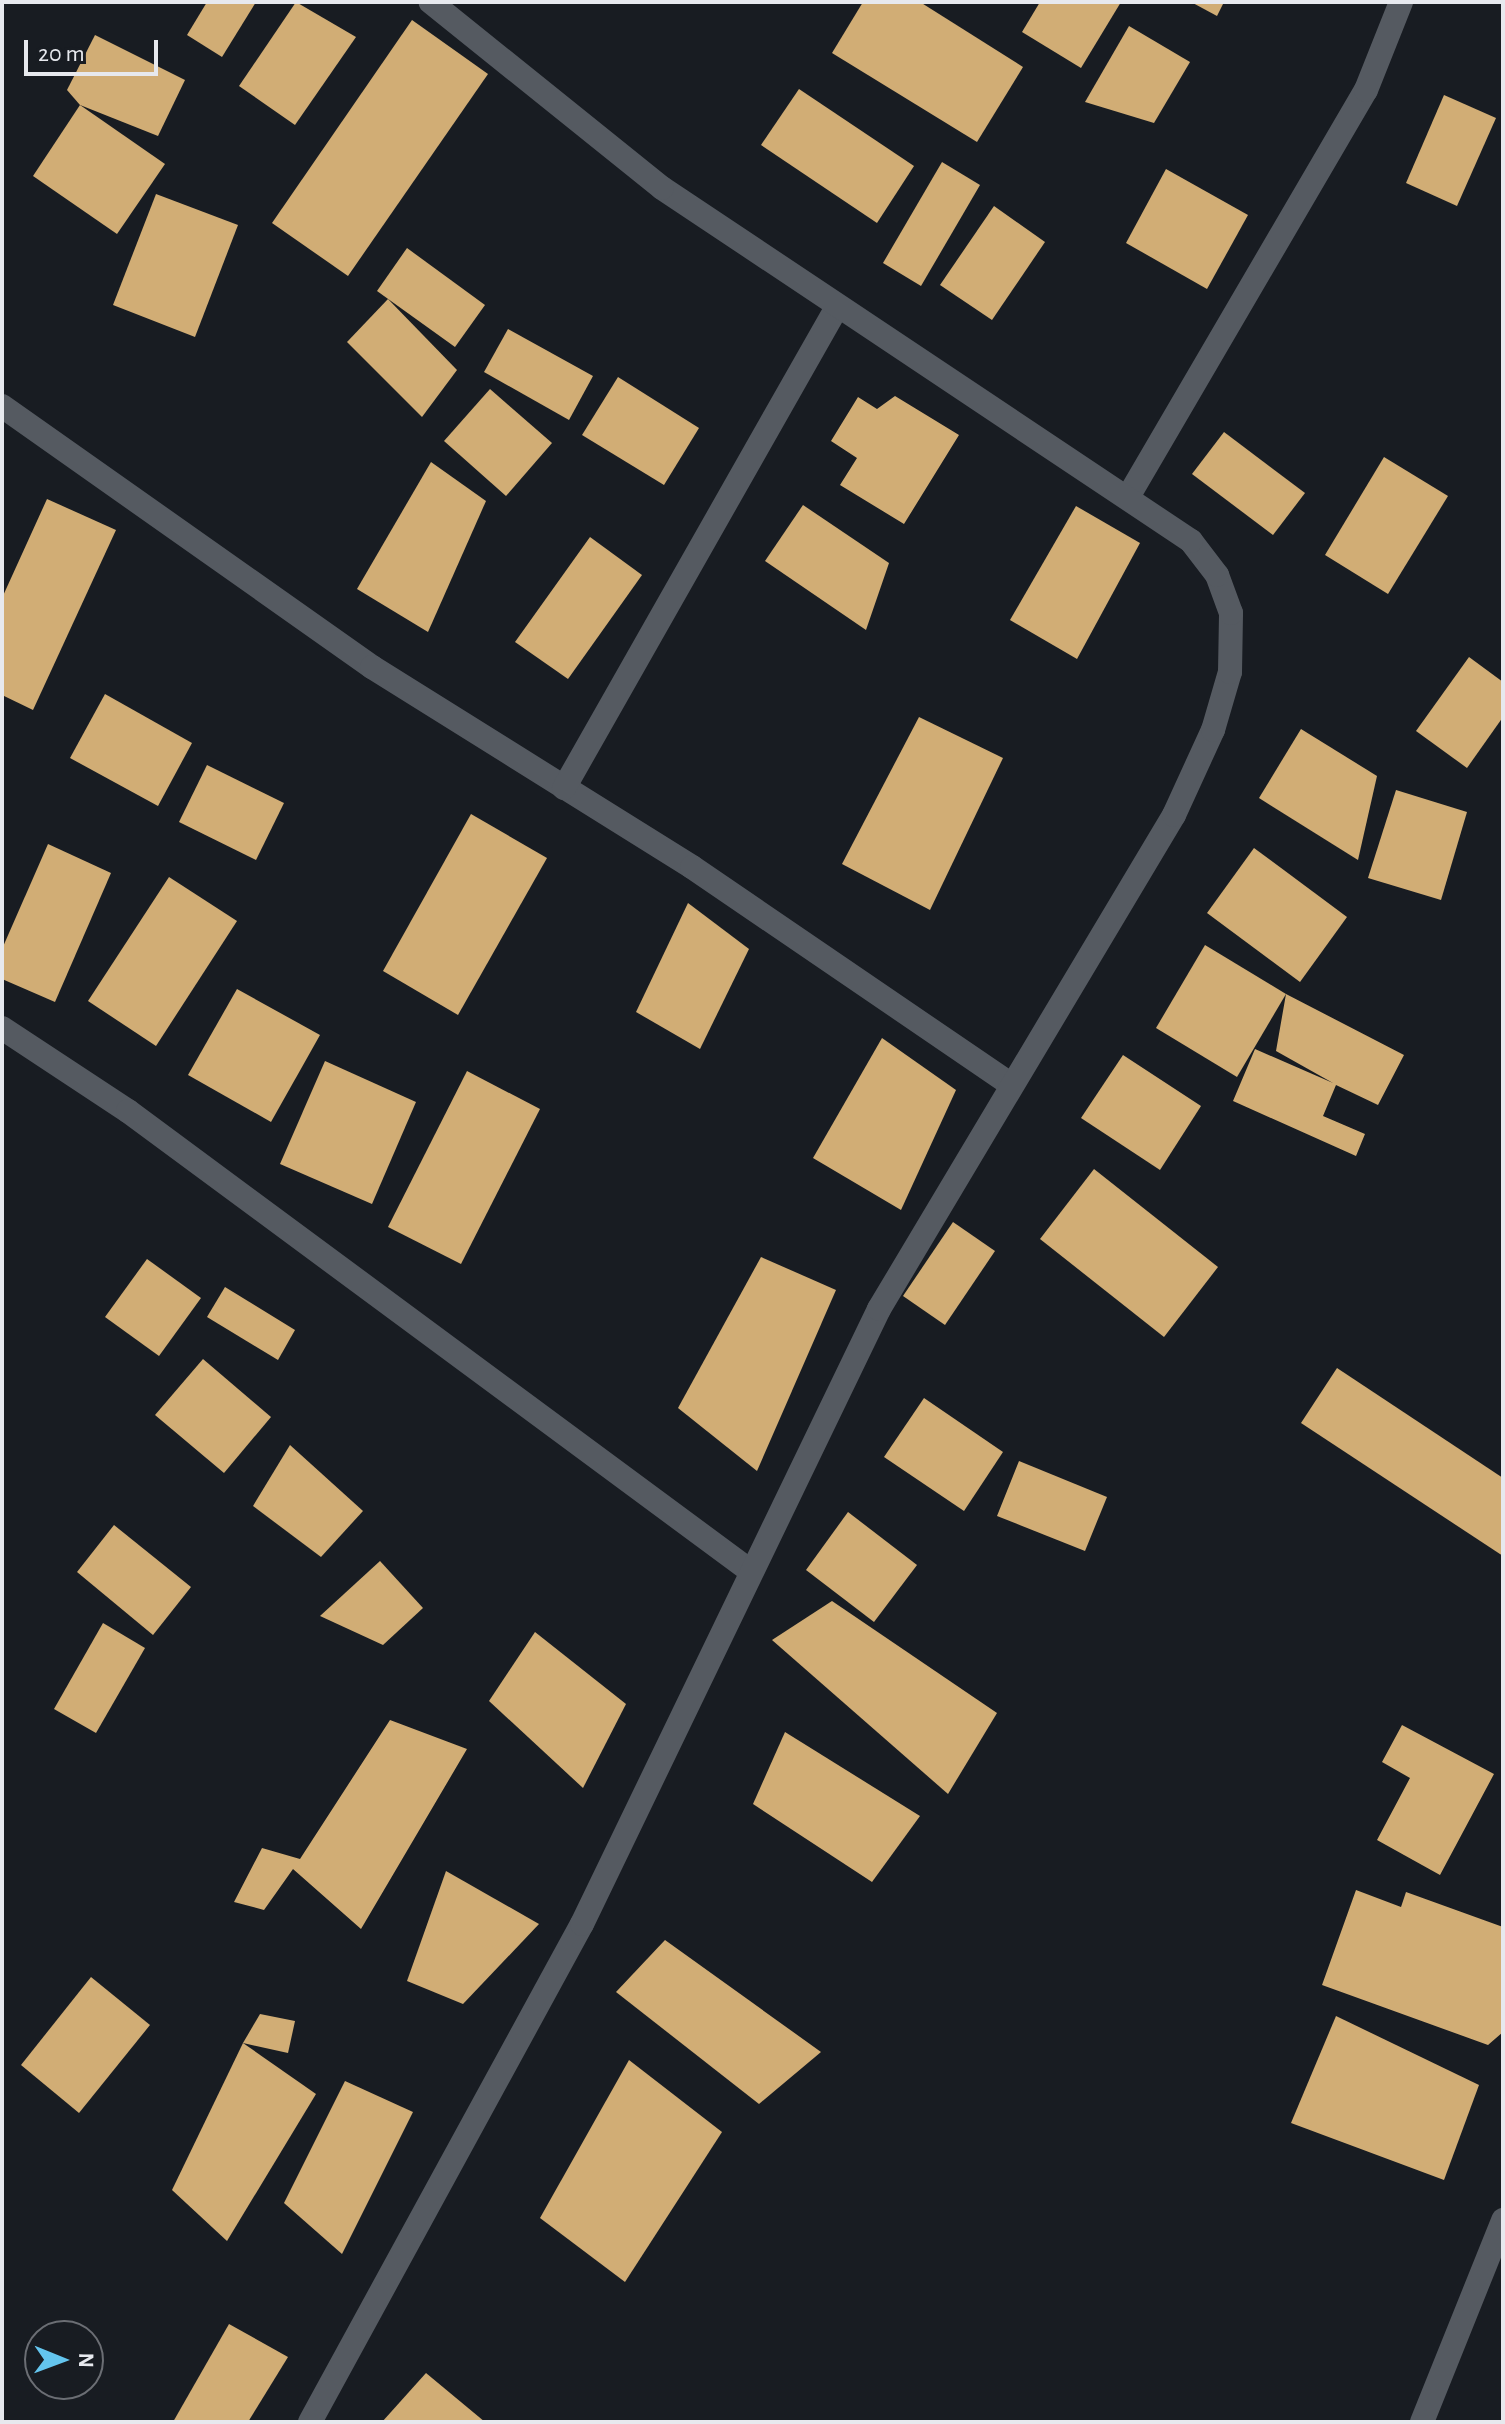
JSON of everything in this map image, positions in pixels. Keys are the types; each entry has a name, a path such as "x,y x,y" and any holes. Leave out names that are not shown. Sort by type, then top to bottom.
{"street":[{"path":"310,2422 582,1924 749,1570 879,1309 1167,828 1213,730 1230,672 1231,613 1217,575 1191,541 662,188 431,2"},
{"path":"1128,497 1366,90 1401,2"},
{"path":"564,788 837,307"},
{"path":"2,406 372,667 564,788 1011,1085"},
{"path":"2,1028 128,1111 749,1570"},
{"path":"1422,2422 1503,2220"}],"building":[{"path":"207,2 256,2 222,57 187,35"},
{"path":"296,2 356,37 295,125 239,86"},
{"path":"863,2 920,2 1023,67 977,142 832,53"},
{"path":"1040,2 1121,2 1081,68 1022,32"},
{"path":"1191,2 1224,2 1217,16"},
{"path":"412,20 488,74 348,276 272,223"},
{"path":"1129,26 1190,62 1154,123 1085,102"},
{"path":"95,35 185,80 158,136 80,105 67,90"},
{"path":"799,89 914,166 877,223 761,145"},
{"path":"1444,95 1496,118 1457,206 1406,183"},
{"path":"80,105 165,164 117,234 33,176"},
{"path":"942,162 980,185 921,286 883,263"},
{"path":"1166,169 1248,215 1207,289 1126,243"},
{"path":"156,194 238,225 195,337 113,305"},
{"path":"994,206 1045,242 992,320 940,285"},
{"path":"407,248 485,305 455,347 377,291"},
{"path":"388,299 457,370 422,417 347,342"},
{"path":"508,329 593,376 569,420 484,372"},
{"path":"618,377 699,428 664,485 582,435"},
{"path":"490,389 552,443 506,496 444,441"},
{"path":"895,396 959,435 904,524 840,485 857,458 831,441 858,397 877,409"},
{"path":"1224,432 1305,493 1273,535 1192,474"},
{"path":"1384,457 1448,496 1388,594 1325,555"},
{"path":"431,462 486,501 428,632 357,589"},
{"path":"47,499 116,530 33,710 2,695 2,598"},
{"path":"803,505 889,563 866,630 765,561"},
{"path":"1076,506 1140,543 1077,659 1010,620"},
{"path":"590,537 642,575 568,679 515,642"},
{"path":"1469,657 1503,682 1503,717 1467,768 1416,731"},
{"path":"105,694 192,743 158,806 70,758"},
{"path":"919,717 1003,758 930,910 842,864"},
{"path":"1301,729 1377,776 1358,860 1259,798"},
{"path":"207,765 284,803 256,860 179,822"},
{"path":"1396,790 1467,812 1441,900 1368,878"},
{"path":"471,814 547,858 458,1015 383,971"},
{"path":"48,844 111,873 55,1002 2,979 2,949"},
{"path":"1254,848 1347,917 1300,982 1207,913"},
{"path":"169,877 237,921 156,1046 88,1001"},
{"path":"688,903 749,949 700,1049 636,1012"},
{"path":"1205,945 1286,994 1237,1077 1156,1028"},
{"path":"237,989 320,1035 271,1122 188,1075"},
{"path":"1286,994 1404,1055 1378,1105 1336,1085 1323,1116 1365,1134 1356,1156 1233,1101 1255,1049 1333,1083 1276,1051"},
{"path":"882,1038 956,1090 901,1210 813,1158"},
{"path":"1123,1055 1201,1106 1160,1170 1081,1118"},
{"path":"325,1061 416,1102 372,1204 280,1164"},
{"path":"467,1071 540,1109 461,1264 388,1227"},
{"path":"1094,1169 1218,1267 1164,1337 1040,1239"},
{"path":"953,1222 995,1251 945,1325 903,1296"},
{"path":"761,1257 836,1290 757,1471 678,1408"},
{"path":"147,1259 201,1298 159,1356 105,1317"},
{"path":"225,1287 295,1330 278,1360 207,1317"},
{"path":"203,1359 271,1417 224,1473 155,1415"},
{"path":"1337,1368 1503,1478 1503,1556 1301,1423"},
{"path":"924,1398 1003,1452 964,1511 884,1457"},
{"path":"290,1445 363,1511 321,1557 253,1506"},
{"path":"1019,1461 1107,1497 1085,1551 997,1516"},
{"path":"848,1512 917,1565 874,1622 806,1570"},
{"path":"114,1525 191,1587 153,1635 77,1572"},
{"path":"380,1561 423,1608 383,1645 320,1616"},
{"path":"832,1601 997,1713 948,1794 772,1640"},
{"path":"103,1623 145,1648 96,1733 54,1709"},
{"path":"535,1632 626,1704 583,1788 489,1701"},
{"path":"390,1720 467,1749 361,1929 293,1869 264,1910 234,1902 262,1848 300,1859"},
{"path":"1402,1725 1494,1774 1440,1875 1377,1840 1410,1778 1382,1762"},
{"path":"785,1732 920,1816 872,1882 753,1804"},
{"path":"446,1871 539,1924 463,2004 407,1981"},
{"path":"1356,1890 1401,1907 1406,1892 1503,1927 1503,2032 1488,2045 1322,1985"},
{"path":"665,1940 821,2052 759,2104 616,1992"},
{"path":"91,1977 150,2025 79,2113 21,2065"},
{"path":"260,2014 295,2021 288,2053 243,2043"},
{"path":"1336,2016 1479,2085 1444,2180 1291,2123"},
{"path":"243,2043 316,2094 227,2241 172,2190"},
{"path":"629,2060 722,2132 625,2282 540,2218"},
{"path":"345,2081 413,2112 342,2254 284,2203"},
{"path":"229,2324 288,2357 248,2422 173,2422"},
{"path":"426,2373 485,2422 382,2422"}]}
